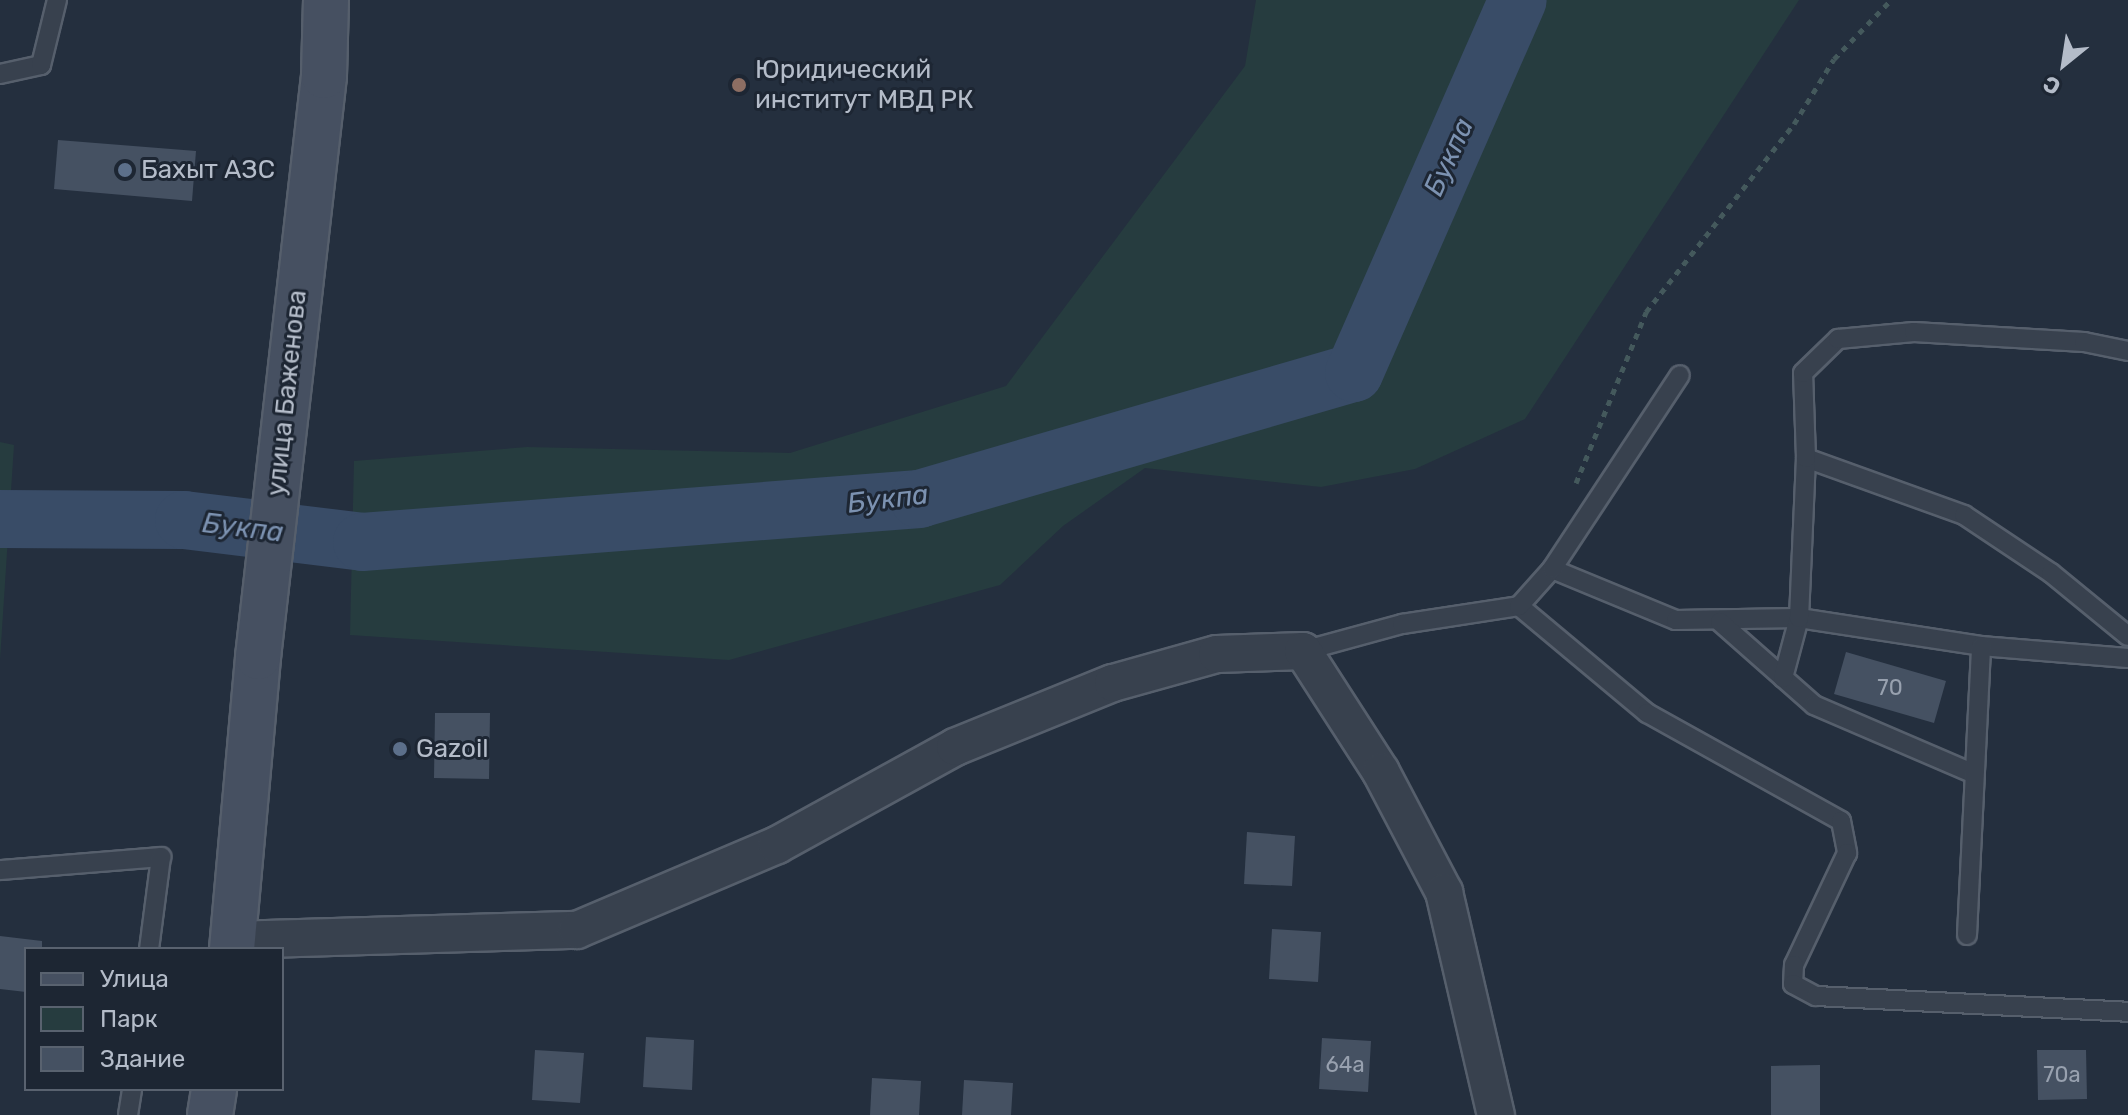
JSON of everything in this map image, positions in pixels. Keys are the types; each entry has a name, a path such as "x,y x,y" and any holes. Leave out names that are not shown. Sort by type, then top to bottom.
{"main road":[{"name":"улица Баженова","path":"233,944 258,657 324,76 326,0"},
{"path":"210,1115 214,1091"}],"street":[{"path":"233,944 577,930 777,845 955,747 1113,683 1217,654 1303,651 1381,772 1444,892 1496,1115"}],"lane":[{"path":"0,74 41,65 57,0"},
{"path":"1783,678 1799,618 1806,458 1803,373 1838,339 1914,332 2084,342 2128,351"},
{"path":"1303,651 1402,624 1519,606 1552,569 1680,375"},
{"path":"1806,458 1964,515 2051,573 2128,636"},
{"path":"1552,569 1676,620 1720,622 1799,618 1981,646 2128,658"},
{"path":"1519,606 1647,713 1841,821 1847,853 1794,965 1793,984 1816,996 2128,1012"},
{"path":"1720,622 1814,705 1972,773"},
{"path":"1967,935 1972,773 1981,646"},
{"path":"0,870 161,857 149,947"},
{"path":"128,1115 132,1091"}],"path":[{"path":"1571,499 1583,457 1646,312 1794,124 1834,59 1891,0"}],"green space":[{"path":"1256,0 1799,0 1525,419 1415,469 1321,487 1145,468 1063,526 1000,585 729,660 350,635 354,461 527,447 790,453 1006,386 1245,66"},
{"path":"0,442 14,445 0,660"}],"building":[{"name":"Бахыт АЗС","path":"58,140 196,151 192,201 54,189"},
{"path":"1846,652 1946,681 1934,723 1834,694"},
{"path":"435,713 490,713 489,779 434,778"},
{"path":"1247,832 1295,836 1292,886 1244,884"},
{"path":"1272,929 1321,932 1318,982 1269,979"},
{"path":"0,936 42,941 42,947 24,947 24,992 0,989"},
{"path":"646,1037 694,1040 692,1090 643,1087"},
{"path":"1322,1038 1371,1041 1368,1092 1319,1089"},
{"path":"535,1050 584,1053 580,1103 532,1100"},
{"path":"2037,1050 2086,1050 2087,1099 2038,1100"},
{"path":"1820,1065 1820,1115 1771,1115 1771,1066"},
{"path":"872,1078 921,1081 919,1115 870,1115"},
{"path":"964,1080 1013,1083 1011,1115 962,1115"}],"waterway":[{"name":"Букпа","path":"0,519 184,520 362,542 919,499 1354,373 1518,0"}],"place":[{"name":"Юридический институт МВД РК","path":"739,85"},
{"name":"Бахыт АЗС","path":"125,170"},
{"name":"Gazoil","path":"400,749"}]}
